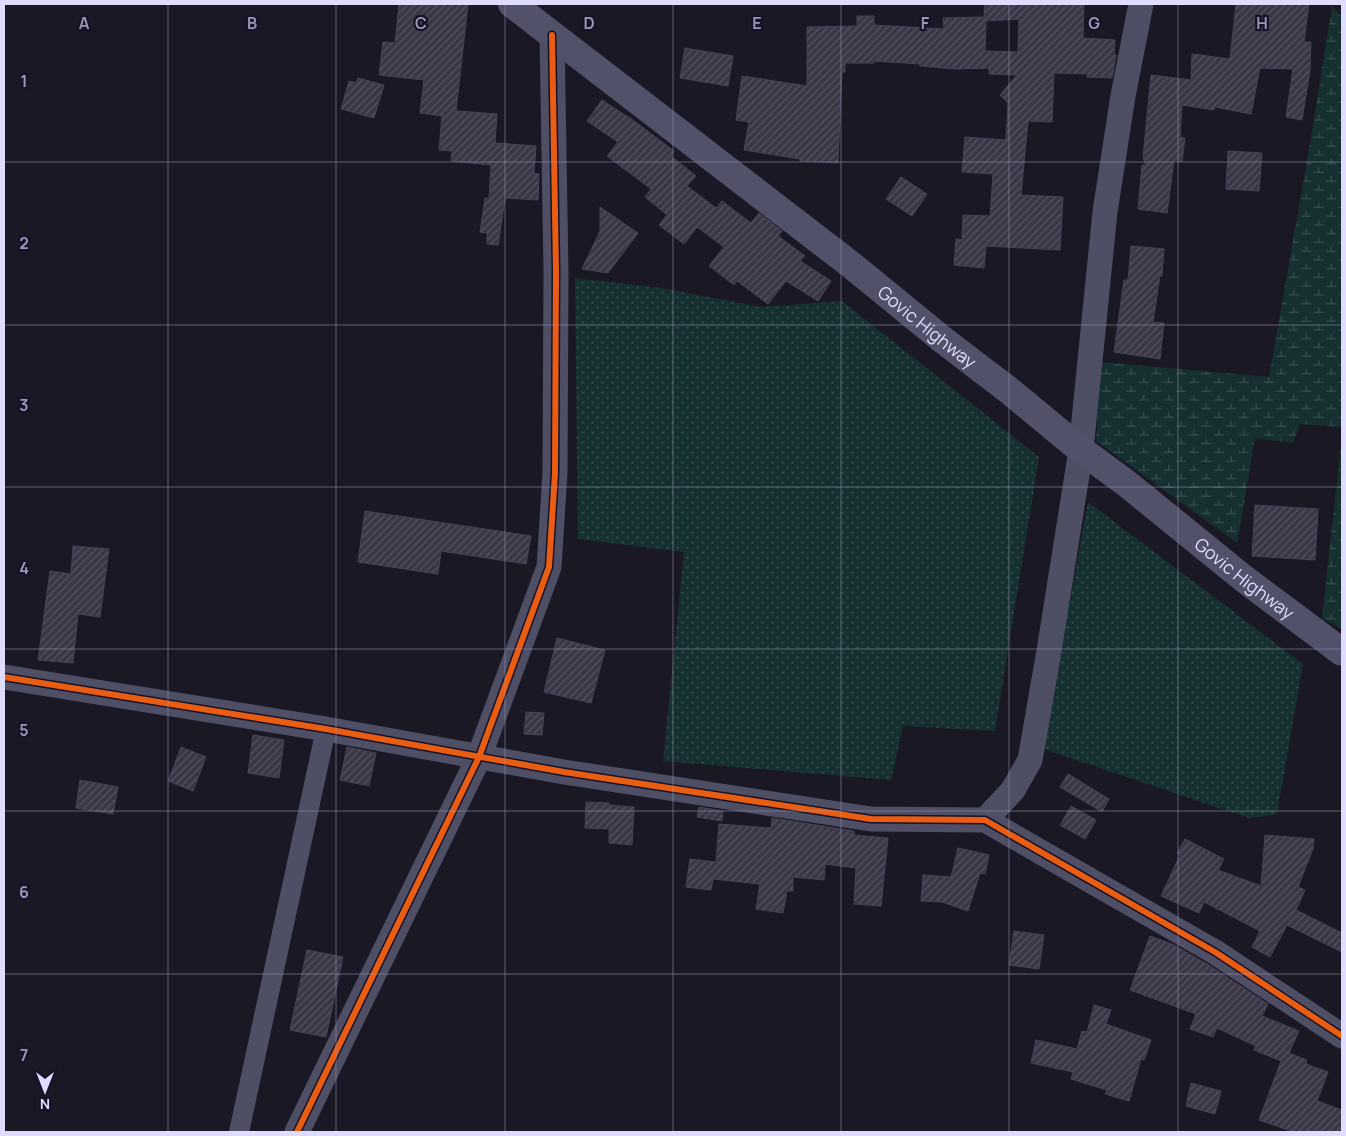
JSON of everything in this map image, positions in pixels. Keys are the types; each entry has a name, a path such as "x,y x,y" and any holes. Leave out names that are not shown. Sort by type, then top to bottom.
{"main road":[{"name":"Govic Highway","path":"512,4 850,264 1243,578 1342,652"}],"street":[{"path":"985,820 1013,790 1030,760 1081,450 1105,212 1140,4"},
{"path":"297,1132 479,757 549,567 556,454 556,271 552,35"},
{"path":"4,677 326,729 592,776 871,819 985,820 1215,952 1342,1036"},
{"path":"239,1132 326,729"}],"green space":[{"path":"1332,6 1342,17 1342,427 1300,424 1293,443 1255,438 1237,543 1096,441 1101,362 1269,377"},
{"path":"575,278 661,288 761,307 842,301 1039,457 995,731 903,726 891,780 663,761 684,552 578,539"},
{"path":"1342,435 1342,629 1322,618"},
{"path":"1088,502 1303,664 1277,814 1249,818 1043,749"}],"building":[{"path":"399,4 468,4 456,111 497,114 495,143 536,146 534,173 539,174 538,200 505,198 498,245 487,244 487,233 480,232 485,198 489,199 491,165 451,161 452,151 439,150 442,116 420,113 424,80 379,75 383,42 395,43"},
{"path":"985,4 1084,4 1083,38 1115,40 1114,55 1116,55 1112,78 1087,77 1088,74 1054,73 1052,122 1028,121 1021,195 1063,197 1060,250 986,246 984,268 954,265 956,239 962,240 963,215 990,216 993,174 962,172 965,137 1006,140 1008,103 1000,95 1017,75 989,74 989,68 956,69 874,61 874,63 845,63 845,72 842,72 838,163 800,161 800,159 744,150 749,122 736,120 742,76 807,86 807,27 857,26 857,16 874,16 874,25 944,29 943,18 984,17","holes":["1019,19 1018,52 985,51 986,21"]},
{"path":"1236,4 1309,4 1304,42 1311,42 1310,70 1302,120 1286,117 1293,69 1260,68 1251,114 1215,107 1214,110 1182,105 1180,137 1185,138 1182,162 1174,160 1167,213 1138,209 1142,165 1146,166 1143,157 1151,75 1191,80 1192,54 1230,59"},
{"path":"685,48 733,56 728,86 680,78"},
{"path":"358,78 384,85 374,118 341,109 349,81 356,83"},
{"path":"602,100 674,151 671,156 696,176 687,186 716,208 722,201 751,223 759,213 782,231 778,236 805,256 800,261 831,281 818,301 786,281 768,304 737,281 734,285 709,266 724,247 697,227 684,244 659,225 667,215 645,197 651,189 607,156 618,142 587,121"},
{"path":"1228,151 1262,153 1259,191 1226,189"},
{"path":"901,177 927,194 912,216 886,199"},
{"path":"600,207 638,233 608,273 582,269 600,231"},
{"path":"1131,246 1164,249 1162,276 1160,276 1153,322 1164,323 1160,359 1114,352 1124,280 1128,280"},
{"path":"1255,505 1318,509 1315,560 1252,556"},
{"path":"365,511 531,536 526,564 441,551 438,574 358,562"},
{"path":"73,546 109,549 100,617 78,614 73,663 38,660 50,571 71,574"},
{"path":"557,638 605,650 591,703 544,692"},
{"path":"526,712 544,713 542,735 524,734"},
{"path":"253,735 284,740 279,778 248,773"},
{"path":"181,747 206,757 193,791 168,781"},
{"path":"347,747 376,753 369,786 340,780"},
{"path":"1068,774 1109,799 1102,812 1060,787"},
{"path":"80,780 118,787 113,814 76,808"},
{"path":"586,802 634,807 632,845 609,843 609,829 585,828"},
{"path":"1071,806 1096,820 1085,839 1060,825"},
{"path":"699,807 723,811 722,821 697,817"},
{"path":"772,818 854,831 854,835 888,838 881,906 854,904 856,868 825,864 824,880 793,877 793,891 787,891 783,913 756,909 760,884 713,879 711,890 686,887 690,859 716,862 719,824 771,828"},
{"path":"1265,835 1314,839 1313,849 1298,887 1305,890 1296,910 1342,933 1342,952 1287,925 1270,957 1252,947 1260,931 1204,902 1199,913 1161,896 1180,855 1177,853 1185,839 1224,859 1218,870 1261,886"},
{"path":"958,848 989,855 985,874 980,873 968,911 942,902 921,901 923,875 951,877"},
{"path":"1014,931 1044,935 1039,969 1009,965"},
{"path":"1150,936 1172,944 1207,964 1268,1004 1262,1016 1299,1031 1289,1053 1307,1060 1306,1064 1328,1072 1317,1101 1342,1110 1342,1132 1294,1132 1259,1120 1281,1061 1254,1050 1256,1046 1217,1028 1213,1037 1190,1029 1196,1014 1130,990"},
{"path":"307,950 343,957 326,1037 290,1030"},
{"path":"1094,1005 1111,1010 1106,1024 1151,1040 1144,1060 1141,1059 1129,1101 1105,1094 1107,1090 1071,1079 1073,1072 1031,1063 1036,1040 1077,1049 1082,1031 1087,1032"},
{"path":"1191,1083 1221,1091 1215,1114 1186,1106"}],"cycle path":[{"path":"297,1132 479,757 549,567 555,473 556,271 552,35"},
{"path":"4,677 326,729 564,772 871,819 985,820 1215,952 1342,1036"}]}
